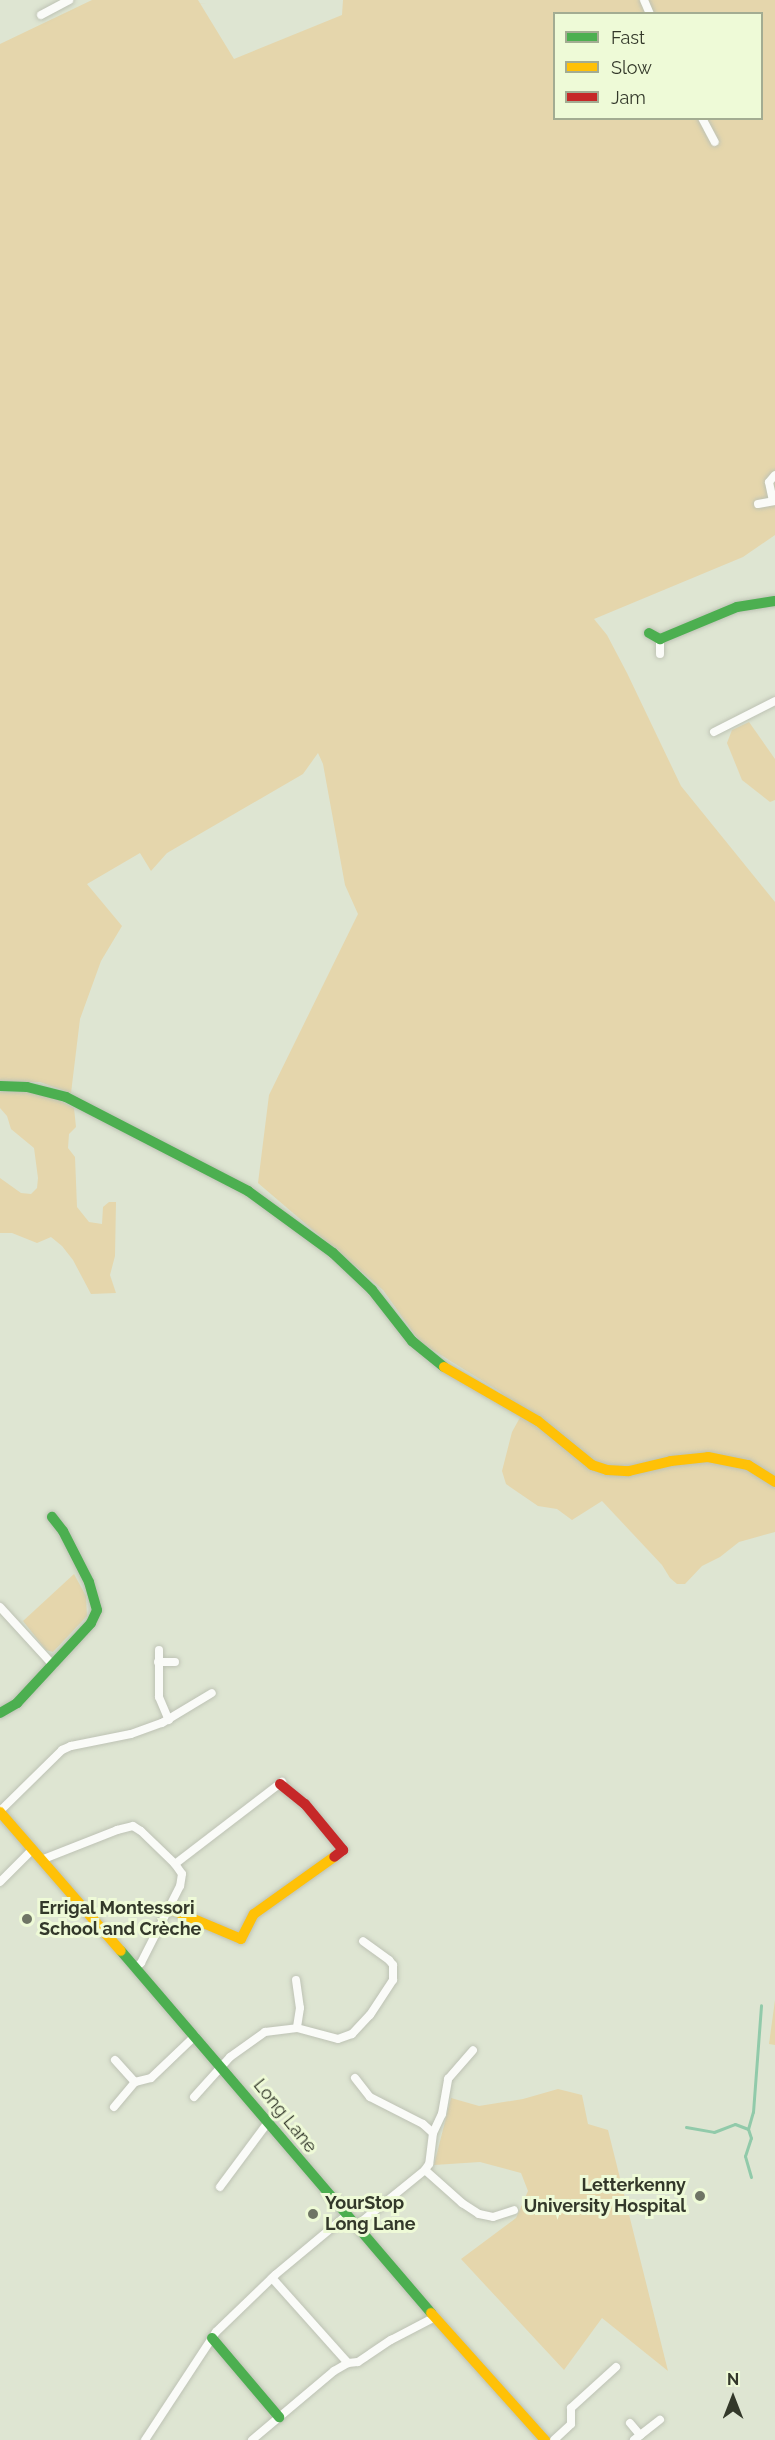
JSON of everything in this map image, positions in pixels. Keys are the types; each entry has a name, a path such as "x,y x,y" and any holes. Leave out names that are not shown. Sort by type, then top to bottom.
{"street":[{"path":"40,15 69,0"},
{"path":"703,120 716,142"},
{"path":"758,504 774,501 769,482 775,475"},
{"path":"660,639 737,607 775,601"},
{"path":"649,633 660,639"},
{"path":"660,639 660,654"},
{"path":"714,732 775,701"},
{"path":"0,1086 27,1087 66,1097 248,1191 303,1229 333,1254 372,1290 412,1341 435,1362 538,1421 579,1457 592,1465 607,1470 629,1472 671,1461 708,1457 748,1465 775,1482"},
{"path":"0,1713 17,1703 91,1623 97,1604 75,1555 52,1517"},
{"path":"0,1607 53,1665"},
{"path":"159,1650 159,1697 169,1720"},
{"path":"158,1662 175,1662"},
{"path":"0,1811 62,1750 71,1746 131,1734 169,1720 212,1693"},
{"path":"170,1909 240,1943 254,1914 342,1850 310,1809 282,1783 175,1864"},
{"name":"Long Lane","path":"0,1811 269,2121 346,2215 545,2440"},
{"path":"41,1860 133,1826 141,1830 175,1864 180,1870 182,1881 141,1963 135,1968"},
{"path":"0,1882 32,1850"},
{"path":"194,2097 221,2066 260,2034 273,2030 297,2028 338,2038 352,2034 370,2015 388,1989 394,1974 393,1965 385,1954 363,1941"},
{"path":"296,1980 300,2008 297,2028"},
{"path":"114,2107 135,2082 151,2078 195,2036"},
{"path":"356,2226 425,2170 429,2164 433,2133 442,2114 448,2079 473,2050"},
{"path":"115,2060 135,2082"},
{"path":"355,2078 370,2097 423,2124 433,2133"},
{"path":"219,2187 269,2121"},
{"path":"425,2170 462,2203 479,2214 493,2217 514,2210"},
{"path":"145,2440 212,2338 272,2278 346,2215"},
{"path":"272,2278 348,2363"},
{"path":"252,2440 334,2371 348,2363 358,2362 391,2340 435,2317"},
{"path":"212,2338 279,2417"},
{"path":"554,2440 571,2424 571,2408 616,2367"},
{"path":"630,2423 637,2437 660,2420"}],"shaded area":[{"path":"92,0 198,0 234,59 342,15 343,0 775,0 775,535 743,557 594,619 607,635 627,673 681,786 775,902 775,1477 751,1470 775,1488 775,1532 739,1542 720,1557 702,1566 685,1584 677,1584 602,1501 572,1520 557,1509 538,1506 506,1484 502,1471 512,1432 523,1412 499,1391 420,1342 383,1290 258,1183 269,1095 358,914 345,885 323,764 318,753 303,774 167,853 151,871 140,853 87,884 122,926 101,961 80,1019 71,1093 40,1082 0,1082 0,44"},
{"path":"749,722 775,759 775,800 770,802 742,780 727,743 732,730"},
{"path":"0,1092 28,1092 53,1097 74,1108 76,1127 69,1134 68,1148 75,1157 77,1207 89,1222 102,1224 103,1207 109,1202 116,1202 115,1256 110,1275 116,1293 91,1294 73,1260 51,1237 37,1243 12,1233 0,1233 0,1178 21,1193 31,1194 37,1188 38,1178 34,1148 11,1129 7,1116 0,1108"},
{"path":"74,1574 86,1596 87,1616 53,1652 46,1650 23,1621"},
{"path":"775,2000 775,2045 769,2044"},
{"path":"558,2089 582,2095 588,2124 608,2130 668,2371 602,2318 564,2370 461,2259 516,2218 528,2191 521,2173 480,2162 434,2165 451,2098 479,2106 523,2099"}],"waterway":[{"path":"751,2177 745,2156 751,2138 748,2129 753,2112 761,2005"},
{"path":"686,2127 714,2132 735,2124 748,2129"}],"traffic: fast":[{"path":"649,633 660,639 737,607 775,601"},
{"path":"0,1086 27,1087 66,1097 248,1191 333,1253 372,1290 412,1341 444,1367"},
{"path":"0,1713 17,1703 91,1623 97,1610 89,1582 63,1531 52,1517"},
{"path":"121,1951 431,2313"},
{"path":"212,2338 279,2417"}],"traffic: slow":[{"path":"444,1367 538,1421 592,1465 607,1470 629,1471 671,1461 708,1457 748,1465 775,1482"},
{"path":"0,1812 121,1951"},
{"path":"170,1909 241,1939 254,1914 334,1857"},
{"path":"431,2313 545,2440"}],"traffic: jam":[{"path":"280,1784 305,1804 343,1850 334,1857"}],"place":[{"name":"Errigal Montessori School and Crèche","path":"27,1919"},
{"name":"Letterkenny University Hospital","path":"700,2196"},
{"name":"YourStop Long Lane","path":"313,2214"}]}
